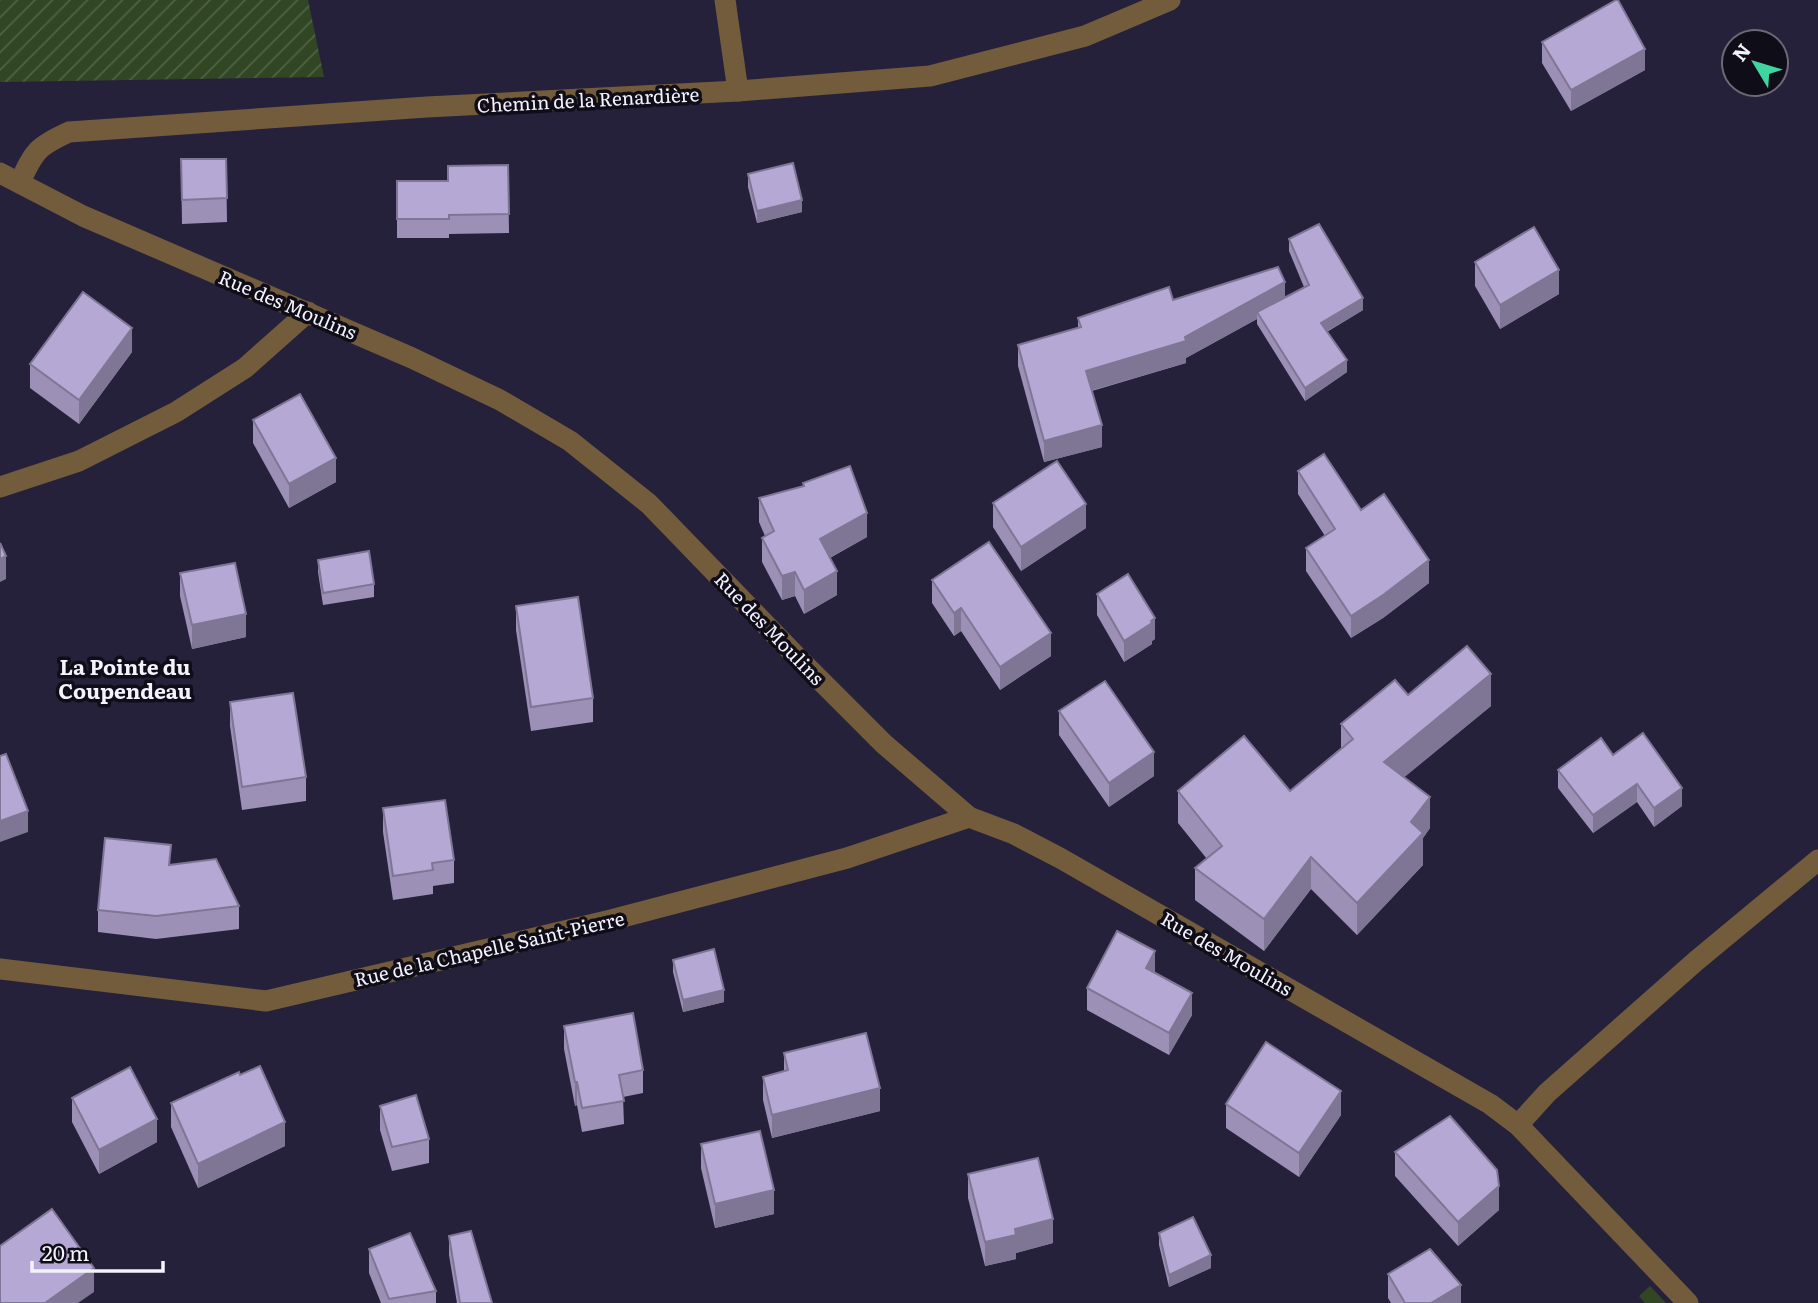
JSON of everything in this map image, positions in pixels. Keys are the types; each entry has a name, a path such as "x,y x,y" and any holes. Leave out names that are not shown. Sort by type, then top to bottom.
{"street":[{"path":"725,0 738,92"},
{"name":"Chemin de la Renardière","path":"20,183 31,157 47,142 69,132 427,107 738,92 930,75 1085,36 1170,0"},
{"name":"Rue des Moulins","path":"0,173 83,216 412,358 500,400 570,441 649,504 884,744 969,817 1014,834 1177,923 1490,1104 1518,1125 1688,1303"},
{"path":"0,487 79,461 176,412 245,368 308,312"},
{"name":"Rue de la Chapelle Saint-Pierre","path":"0,969 266,1001 611,920 847,858 969,817"},
{"path":"1518,1125 1547,1093 1667,987 1818,860"}],"green space":[{"path":"0,0 308,0 324,77 0,82"},
{"path":"1650,1286 1666,1303 1645,1303 1639,1296"}],"building":[{"path":"1616,0 1645,49 1571,90 1542,42"},
{"path":"181,159 226,159 227,198 182,200"},
{"path":"793,163 802,200 757,211 748,174"},
{"path":"508,165 509,214 449,215 449,219 397,219 397,181 448,181 448,166"},
{"path":"1319,224 1363,298 1321,323 1347,360 1305,388 1257,312 1309,285 1289,239"},
{"path":"1534,227 1559,270 1500,305 1475,262"},
{"path":"1278,267 1285,282 1185,337 1186,341 1086,371 1102,425 1044,441 1018,345 1081,327 1078,318 1169,287 1173,300"},
{"path":"83,292 132,328 79,400 30,364"},
{"path":"300,394 336,458 289,484 253,420"},
{"path":"1324,454 1361,510 1384,494 1429,560 1351,616 1306,548 1335,529 1298,471"},
{"path":"1057,461 1086,504 1021,547 993,503"},
{"path":"850,466 867,513 820,539 837,571 804,590 795,572 782,576 762,538 774,531 759,498 804,486 803,483"},
{"path":"989,542 1051,633 1000,667 961,608 954,613 932,580"},
{"path":"0,543 6,556 0,559"},
{"path":"369,551 374,584 323,593 318,560"},
{"path":"235,563 246,614 192,625 180,573"},
{"path":"1128,574 1155,618 1152,623 1124,641 1097,594"},
{"path":"578,597 593,698 531,707 516,606"},
{"path":"1467,646 1491,674 1384,762 1430,797 1411,822 1423,833 1357,903 1311,857 1264,919 1195,868 1222,846 1178,791 1244,736 1290,791 1353,739 1341,724 1395,680 1408,695"},
{"path":"1105,681 1154,752 1109,783 1059,711"},
{"path":"293,693 306,777 242,787 230,702"},
{"path":"1643,733 1682,788 1654,808 1637,784 1593,815 1558,770 1601,738 1613,755"},
{"path":"6,754 28,811 0,821 0,756"},
{"path":"445,800 454,860 432,863 433,870 393,876 383,808"},
{"path":"105,838 171,845 169,865 216,859 239,906 156,916 98,910"},
{"path":"1117,931 1155,951 1146,968 1192,993 1169,1033 1087,988"},
{"path":"714,949 724,990 683,1000 673,960"},
{"path":"633,1013 643,1070 619,1075 624,1101 582,1108 564,1026"},
{"path":"866,1033 880,1088 772,1115 763,1077 788,1070 784,1053"},
{"path":"1266,1042 1341,1091 1299,1153 1226,1104"},
{"path":"260,1066 285,1122 198,1164 171,1103 239,1072 240,1075"},
{"path":"130,1067 157,1119 99,1150 72,1098"},
{"path":"416,1095 429,1139 392,1147 380,1106"},
{"path":"1450,1116 1497,1170 1499,1186 1458,1222 1395,1152"},
{"path":"760,1131 774,1190 715,1204 701,1144"},
{"path":"1038,1158 1053,1219 1015,1229 1016,1235 985,1242 968,1174"},
{"path":"52,1209 94,1268 45,1303 0,1303 0,1246"},
{"path":"1193,1217 1211,1255 1169,1275 1159,1233"},
{"path":"471,1231 492,1303 460,1303 449,1236"},
{"path":"410,1233 436,1291 389,1299 369,1249"},
{"path":"1430,1249 1461,1285 1431,1303 1405,1303 1388,1274"}],"district":[{"name":"La Pointe du Coupendeau","path":"125,677"}]}
